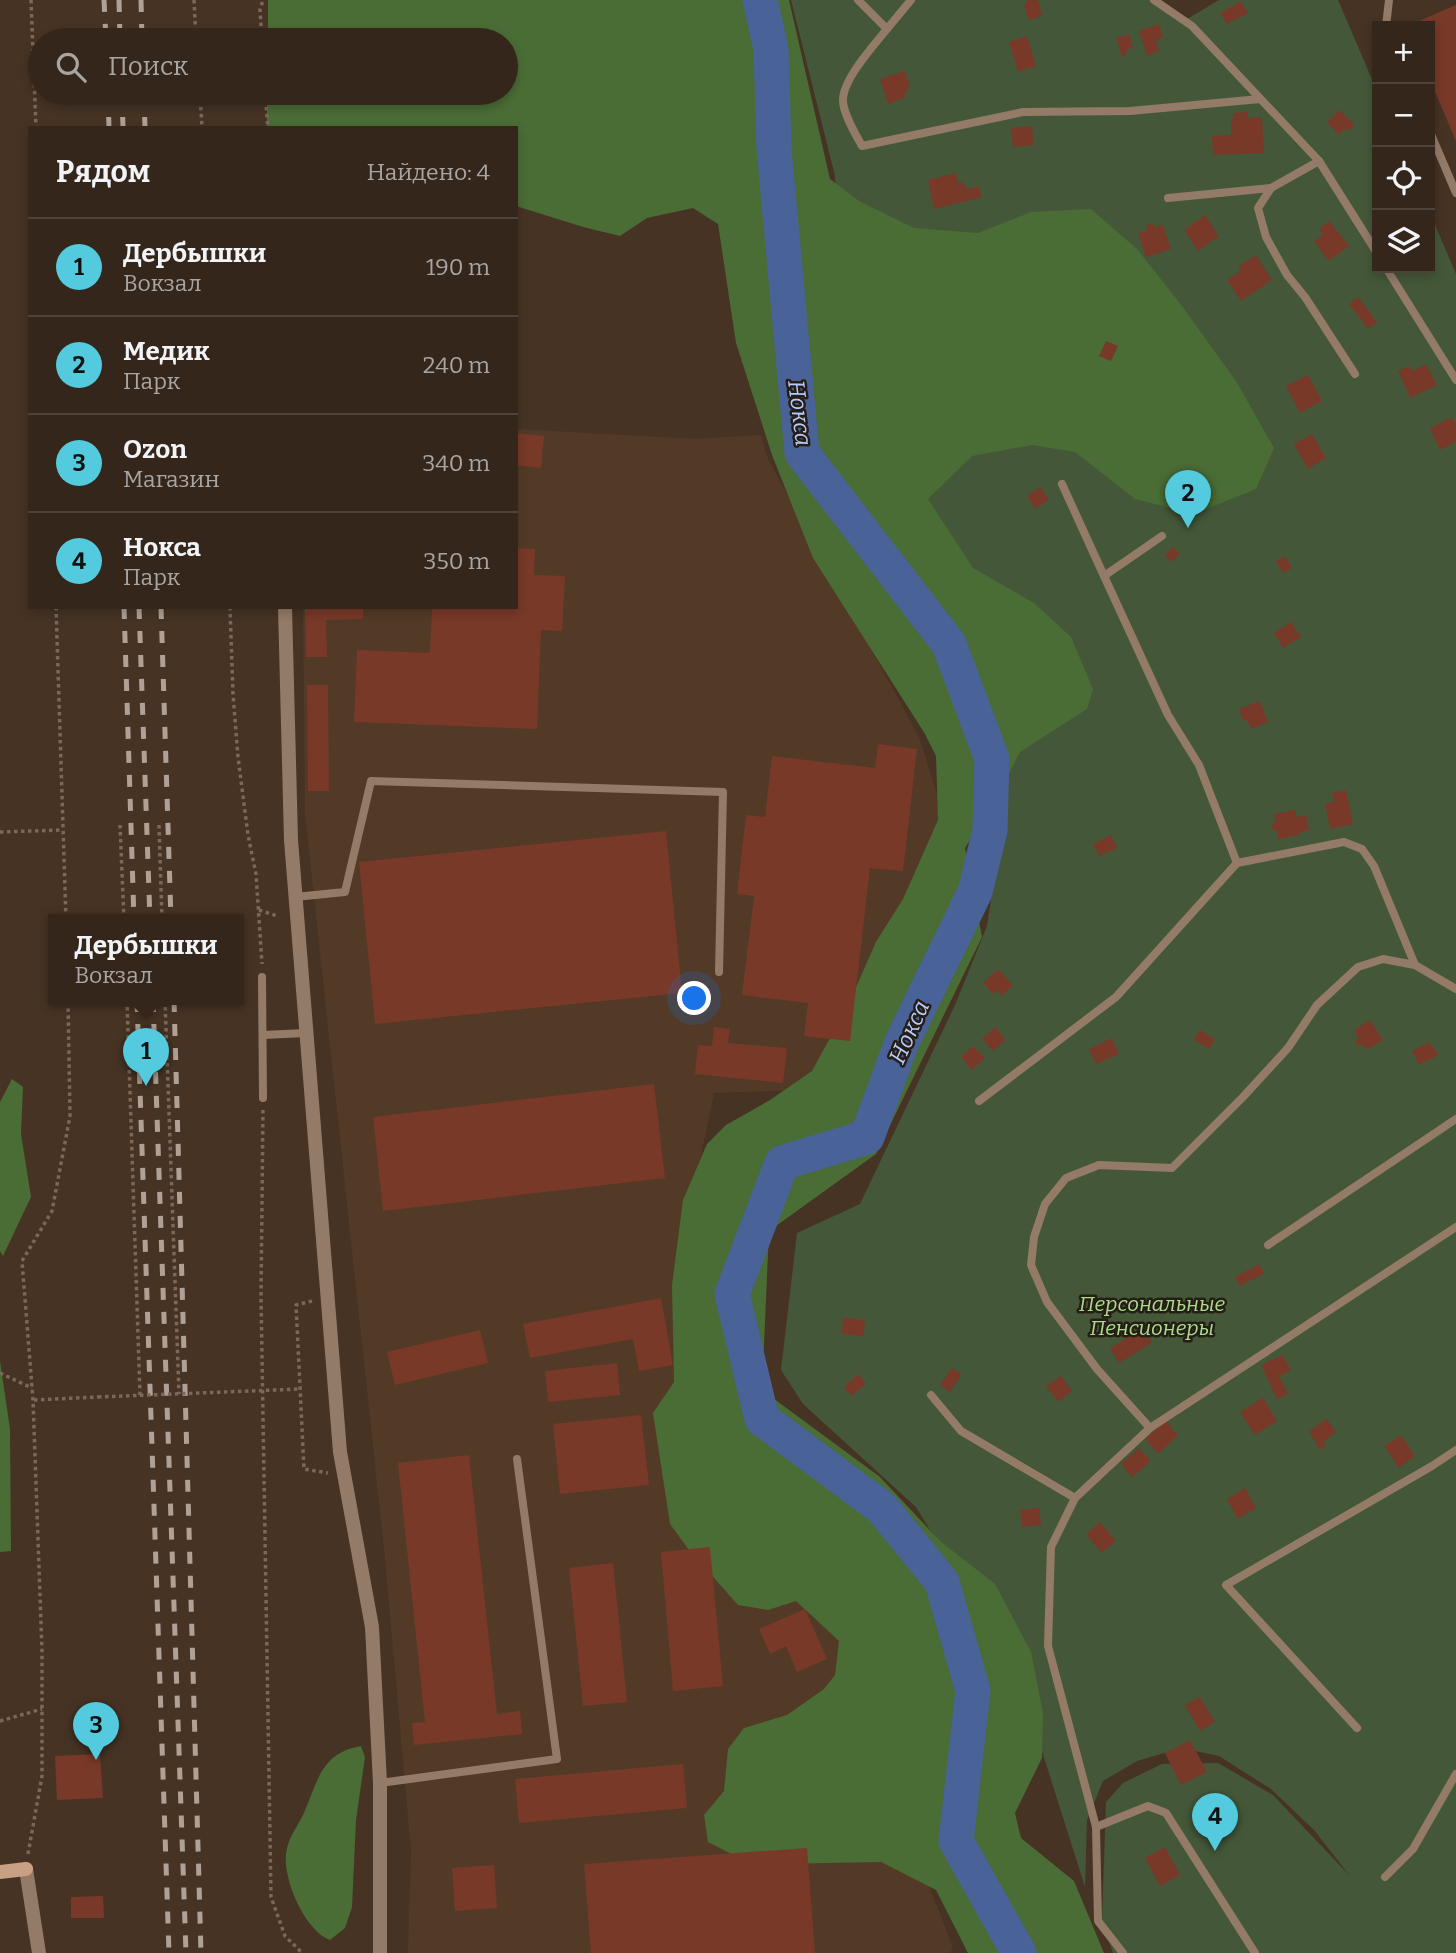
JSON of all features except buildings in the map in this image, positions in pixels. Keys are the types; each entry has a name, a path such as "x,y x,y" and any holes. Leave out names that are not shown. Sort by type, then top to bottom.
{"street":[{"path":"285,609 291,840 340,1452 372,1627 380,1783 380,1953"},
{"path":"0,1872 26,1869 39,1953"}],"lane":[{"path":"858,0 887,29"},
{"path":"911,0 855,68 843,100 862,146 1023,112 1130,111 1260,99"},
{"path":"1154,0 1192,26 1320,161 1372,245"},
{"path":"1386,21 1389,0"},
{"path":"1435,144 1456,193"},
{"path":"1168,198 1271,188 1320,161"},
{"path":"1271,188 1258,208 1266,237 1287,275 1305,297 1355,374"},
{"path":"1389,273 1456,380"},
{"path":"1062,484 1168,715 1199,765 1237,863"},
{"path":"1104,576 1162,536"},
{"path":"295,897 345,892 371,781 723,792 719,972"},
{"path":"979,1101 1116,997 1237,863 1344,842 1362,849 1374,866 1415,965"},
{"path":"1150,1428 1097,1368 1047,1302 1031,1265 1034,1237 1045,1204 1066,1178 1099,1165 1172,1168 1243,1097 1288,1048 1317,1006 1358,967 1383,959 1415,965 1456,989"},
{"path":"262,976 264,1098"},
{"path":"263,1035 306,1033"},
{"path":"1268,1245 1456,1119"},
{"path":"1123,1953 1098,1921 1096,1827 1048,1646 1051,1547 1075,1498 1150,1428 1456,1227"},
{"path":"931,1395 961,1431 1075,1498"},
{"path":"1357,1728 1226,1585 1456,1450"},
{"path":"380,1783 557,1759 517,1459"},
{"path":"1385,1877 1413,1849 1456,1774"},
{"path":"1096,1827 1148,1806 1166,1813 1255,1953"}],"path":[{"path":"31,0 32,28"},
{"path":"194,0 195,28"},
{"path":"261,28 260,10 263,0"},
{"path":"35,105 36,126"},
{"path":"201,105 202,126"},
{"path":"266,105 268,126"},
{"path":"55,609 66,914"},
{"path":"230,609 239,769 256,874 262,976"},
{"path":"120,825 124,914"},
{"path":"159,825 162,914"},
{"path":"0,832 63,830"},
{"path":"259,910 277,916"},
{"path":"26,1869 42,1776 42,1709 33,1400 22,1261 52,1212 70,1116 68,1005"},
{"path":"127,1005 140,1396"},
{"path":"165,1005 179,1394"},
{"path":"264,1098 261,1296 271,1897 285,1936 302,1953"},
{"path":"296,1305 304,1469 344,1475"},
{"path":"0,1373 32,1388"},
{"path":"33,1400 300,1389"},
{"path":"0,1721 42,1709"}],"shaded area":[{"path":"518,429 696,439 761,435 768,459 919,737 949,831 829,1089 714,1093 676,1275 848,1640 912,1843 953,1947 950,1953 408,1953 411,1850 384,1548 305,813 303,609 518,609"}],"green space":[{"path":"268,0 789,0 830,179 859,201 914,228 978,233 1031,212 1091,209 1137,249 1179,302 1236,381 1274,448 1256,489 1194,514 1135,499 1075,452 1032,445 972,456 928,499 973,568 1034,603 1071,637 1093,689 1087,709 1020,752 997,797 965,848 982,937 876,1154 769,1231 762,1390 880,1477 940,1541 995,1584 1031,1652 1043,1713 1042,1758 1015,1813 1021,1838 1074,1881 1104,1953 968,1953 936,1890 881,1862 778,1864 737,1857 708,1842 704,1815 724,1791 728,1749 744,1728 787,1715 824,1689 835,1675 839,1641 796,1601 768,1610 738,1605 689,1550 670,1524 653,1413 674,1382 672,1285 683,1200 707,1144 726,1125 770,1100 812,1071 849,1003 876,942 903,899 938,820 936,756 925,734 813,558 772,455 736,343 718,224 693,208 647,218 620,236 518,207 518,126 267,126 267,105 518,105 518,28 268,28"},
{"name":"Персональные Пенсионеры","path":"791,0 1158,0 1187,19 1219,0 1338,0 1372,79 1372,273 1435,273 1435,225 1456,274 1456,1953 1113,1953 1102,1922 1106,1802 1123,1783 1162,1764 1218,1763 1273,1795 1350,1876 1314,1830 1271,1789 1219,1756 1181,1748 1137,1761 1103,1781 1087,1820 1085,1887 1029,1710 976,1605 916,1507 803,1404 781,1370 797,1233 860,1204 955,1005 987,926 1003,822 995,638 845,419 835,176"},
{"path":"12,1079 23,1087 21,1134 31,1197 3,1256 0,1251 0,1102"},
{"path":"0,1361 10,1429 11,1551 0,1552"},
{"path":"361,1746 365,1757 356,1820 352,1907 345,1928 330,1940 321,1935 304,1916 288,1877 286,1854 290,1838 322,1771 337,1755"}],"waterway":[{"name":"Нокса","path":"760,0 771,49 774,149 802,453 949,644 992,759 990,830 975,892 902,1042 867,1137 782,1163 732,1294 762,1419 882,1508 942,1582 973,1691 956,1841 1019,1953"}],"railway":[{"path":"104,0 105,28"},
{"path":"119,0 120,28"},
{"path":"141,0 142,28"},
{"path":"108,105 109,126"},
{"path":"122,105 123,126"},
{"path":"144,105 145,126"},
{"path":"124,609 134,914"},
{"path":"139,609 150,914"},
{"path":"161,609 171,914"},
{"path":"137,1005 169,1953"},
{"path":"153,1005 186,1953"},
{"path":"174,1005 201,1953"}],"place":[{"name":"Медик","path":"1188,528"},
{"name":"Дербышки","path":"146,1086"},
{"name":"Ozon","path":"96,1760"},
{"name":"Нокса","path":"1215,1851"}]}
